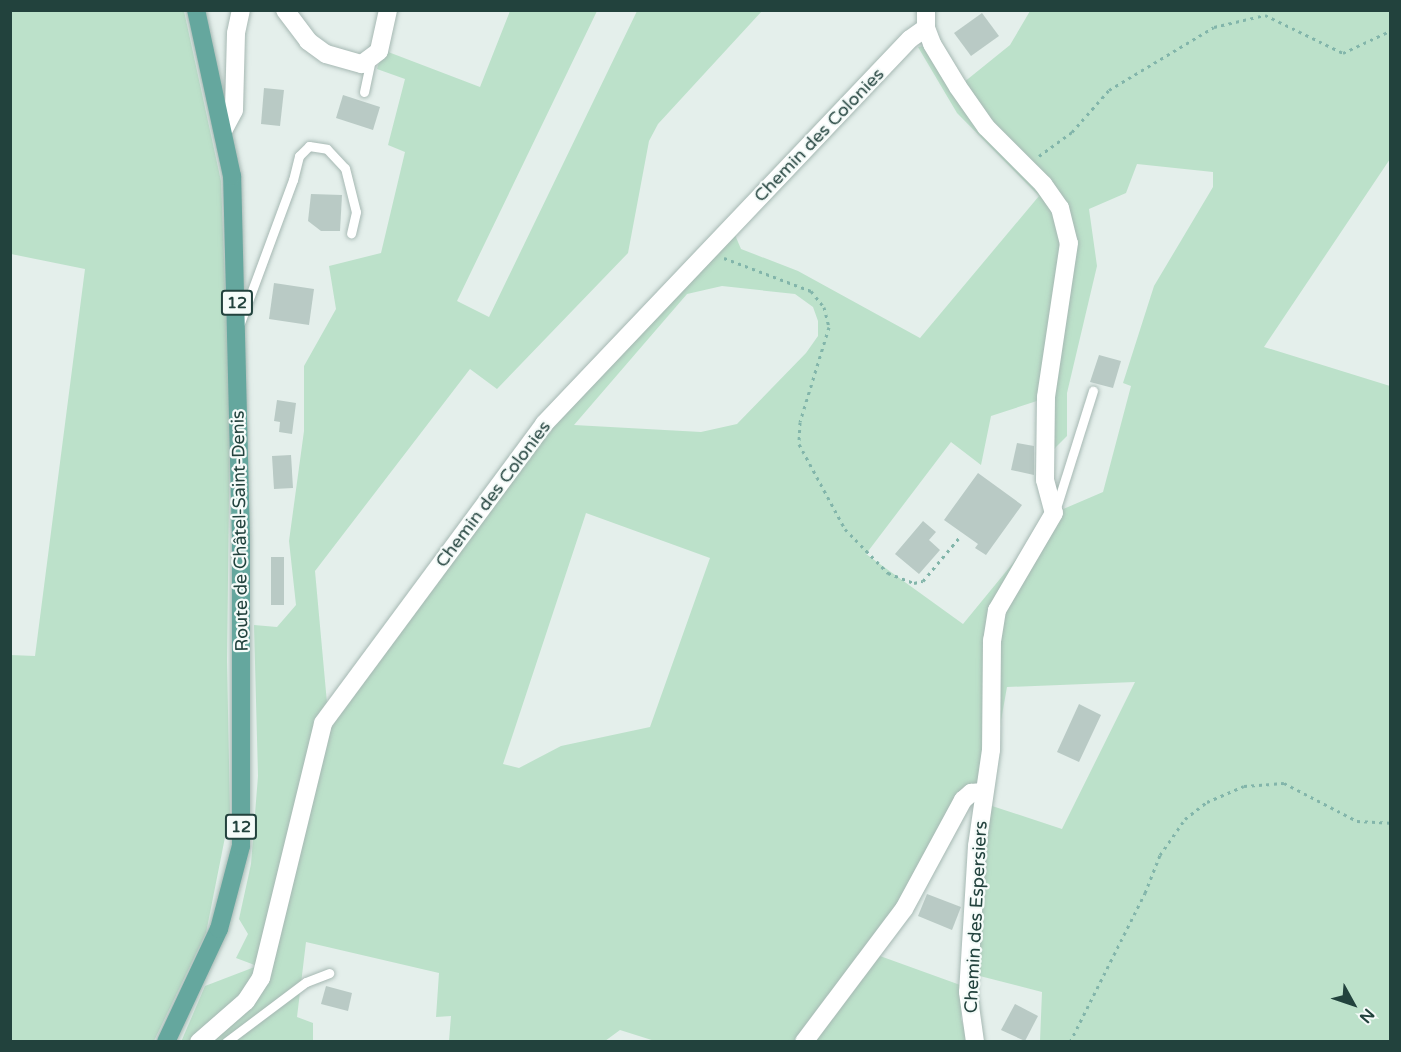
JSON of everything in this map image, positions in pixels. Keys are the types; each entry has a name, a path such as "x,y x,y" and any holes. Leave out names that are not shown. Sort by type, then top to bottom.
{"main road":[{"name":"Route de Châtel-Saint-Denis","path":"166,1041 219,929 241,846 237,331 232,176 224,129 196,10"}],"street":[{"path":"224,129 234,110 236,33 241,10"},
{"path":"285,10 308,41 326,54 362,64 379,51 388,10"},
{"path":"926,19 958,87 986,127 1025,165 1060,208 1069,243 1046,397 1045,480 1054,513"},
{"name":"Chemin des Colonies","path":"199,1041 246,1001 261,978 323,723 544,424 910,39 926,19"},
{"name":"Chemin des Espersiers","path":"975,1041 968,992 983,792 991,750 992,640 997,610 1054,513"},
{"path":"804,1041 904,909 963,800 971,793 983,792"}],"lane":[{"path":"364,92 371,58"},
{"path":"237,331 294,180 298,156 309,146 327,148 345,168 356,212 351,233"},
{"path":"1054,513 1094,391"},
{"path":"226,1041 306,982 329,973"}],"path":[{"path":"1025,165 1072,132 1109,90 1214,27 1265,15 1343,53 1390,31"},
{"path":"708,251 812,291 824,307 829,327 800,422 799,444 845,529 888,573 914,583 923,581 959,538"},
{"path":"1070,1041 1145,893 1160,855 1185,819 1207,802 1244,786 1284,783 1357,821 1390,823"}],"green space":[{"path":"11,11 184,11 221,181 230,417 227,661 230,812 206,933 154,1041 11,1041 10,655 35,656 85,269 11,254"},
{"path":"510,11 597,11 457,301 489,317 637,11 762,11 658,124 649,141 628,253 497,389 470,369 315,571 327,703 543,413 735,235 741,249 798,271 920,338 1039,196 957,113 918,47 932,44 958,87 1010,45 1030,11 1390,11 1390,159 1264,347 1390,386 1390,1041 1040,1041 1042,992 968,973 986,805 972,798 880,956 963,986 961,1019 969,1041 658,1042 620,1030 605,1041 449,1041 451,1016 436,1017 439,973 306,942 297,1017 313,1023 313,1041 181,1042 205,986 257,966 236,958 248,934 239,919 251,864 258,776 254,625 277,627 296,605 289,541 304,431 304,366 336,309 329,266 381,253 405,152 388,145 405,79 377,69 383,50 480,87","holes":["1137,164 1213,172 1213,187 1154,286 1123,383 1131,386 1103,492 1054,513 963,624 866,554 951,442 981,465 991,416 1046,398 1048,455 1067,436 1067,393 1097,266 1089,209 1126,193","722,286 795,294 813,307 818,321 818,336 806,353 737,424 701,432 574,425 687,294","586,513 710,558 650,727 561,746 519,768 503,764","1135,682 1062,829 986,804 1007,687"]}],"building":[{"path":"982,13 999,36 971,56 954,33"},
{"path":"264,88 284,90 280,126 261,124"},
{"path":"343,95 380,107 373,130 336,118"},
{"path":"311,194 342,195 340,231 321,231 308,221"},
{"path":"274,283 314,289 309,325 269,319"},
{"path":"1099,355 1121,361 1113,388 1090,382"},
{"path":"277,400 296,403 292,434 279,432 280,422 274,421"},
{"path":"1017,443 1034,446 1034,475 1011,470"},
{"path":"291,455 293,488 274,489 272,456"},
{"path":"978,473 1022,505 986,555 975,548 978,544 944,520"},
{"path":"923,521 936,532 929,540 940,550 919,574 895,554"},
{"path":"271,557 284,557 284,605 271,605"},
{"path":"1079,704 1101,715 1079,762 1057,752"},
{"path":"927,894 961,907 952,930 918,916"},
{"path":"326,986 352,993 348,1011 321,1004"},
{"path":"1015,1004 1038,1016 1025,1041 1001,1030"}]}
